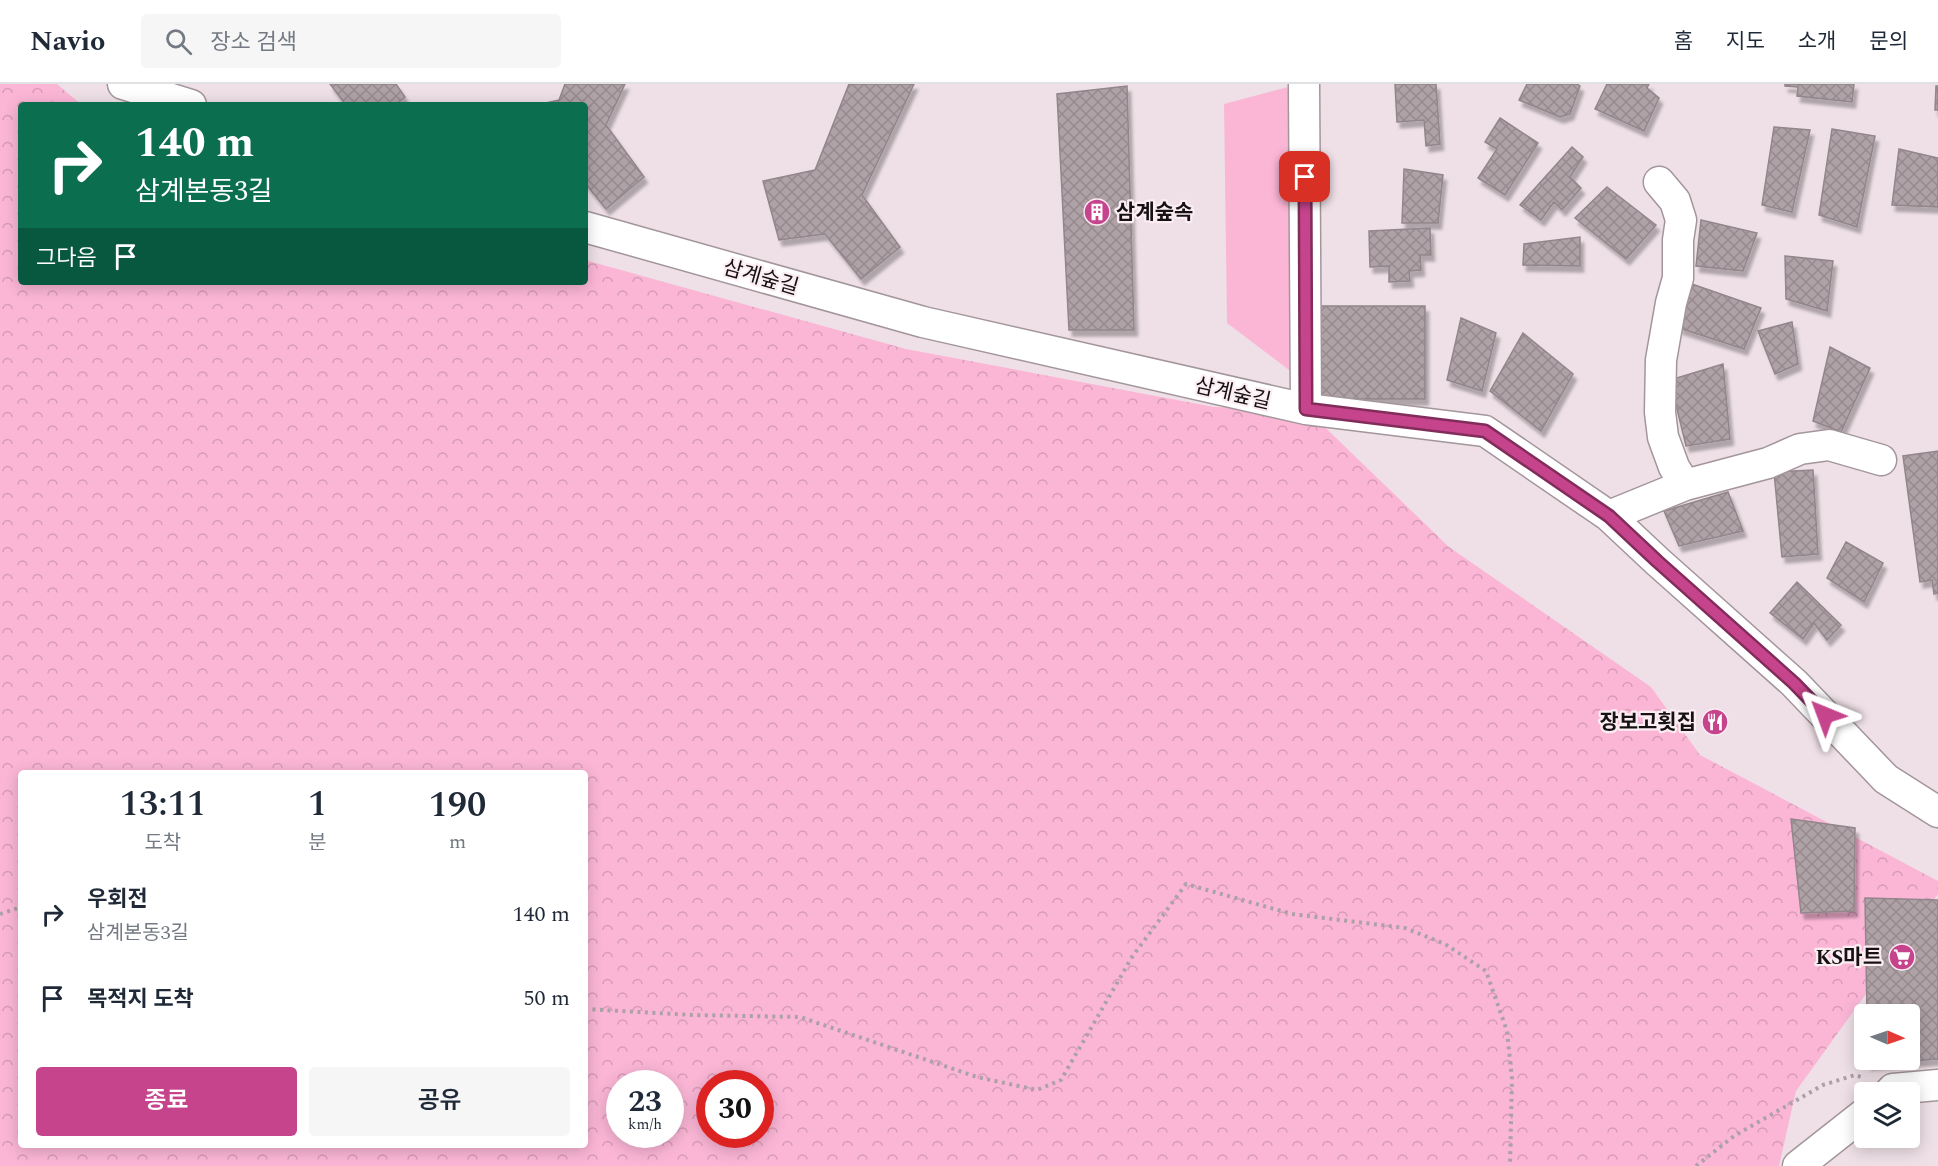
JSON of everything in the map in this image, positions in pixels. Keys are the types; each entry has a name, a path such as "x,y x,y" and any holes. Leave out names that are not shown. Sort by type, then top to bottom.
{"street":[{"path":"123,84 181,102"},
{"path":"1304,84 1306,409"},
{"path":"1659,182 1676,201 1681,220 1678,240 1678,278 1661,360 1660,412 1663,437 1674,467 1685,485"},
{"name":"삼계숲길","path":"588,228 923,322 1306,409 1485,431 1609,516 1794,683 1886,778 1938,812"},
{"path":"1609,516 1685,485 1768,463 1800,449 1829,445 1881,460"},
{"path":"1920,1087 1938,1085"},
{"path":"1798,1166 1854,1122"}],"path":[{"path":"588,1009 693,1015 800,1017 977,1077 1037,1090 1062,1080 1132,957 1186,884 1292,914 1405,928 1445,944 1486,971 1507,1031 1512,1079 1510,1166"},
{"path":"0,914 18,908"},
{"path":"1696,1166 1734,1136 1823,1084 1855,1075 1872,1082"}],"green space":[{"path":"0,84 57,84 80,102 18,102 18,285 588,285 588,261 906,349 1214,407 1306,409 1449,547 1651,687 1700,755 1938,881 1938,894 1859,1004 1854,1004 1854,1011 1796,1091 1779,1166 0,1166"},
{"path":"1292,86 1297,376 1227,323 1224,104"}],"building":[{"path":"330,84 396,84 405,97 399,102 344,102"},
{"path":"565,84 625,84 606,125 644,177 606,209 588,187 588,102 550,102 559,100"},
{"path":"849,84 914,84 862,195 900,247 861,279 825,234 779,240 763,181 815,170"},
{"path":"1395,84 1436,84 1440,144 1426,146 1424,120 1397,122"},
{"path":"1527,84 1577,84 1580,86 1570,114 1560,117 1519,100"},
{"path":"1607,84 1649,84 1647,88 1659,98 1644,131 1595,109"},
{"path":"1785,84 1854,84 1852,102 1797,96 1798,87 1785,86"},
{"name":"삼계숲속","path":"1127,86 1134,330 1069,330 1057,94"},
{"path":"1936,86 1938,86 1938,110 1935,110"},
{"path":"1500,118 1538,143 1505,195 1478,178 1497,149 1485,142"},
{"path":"1774,127 1810,130 1792,212 1762,205"},
{"path":"1832,129 1875,136 1857,227 1819,215"},
{"path":"1572,147 1583,157 1570,177 1581,188 1562,210 1554,202 1541,220 1520,205"},
{"path":"1899,149 1938,158 1938,207 1892,205"},
{"path":"1404,169 1443,175 1438,223 1402,223"},
{"path":"1607,187 1656,225 1626,259 1575,218"},
{"path":"1701,220 1757,233 1743,271 1696,266"},
{"path":"1430,228 1431,255 1420,255 1421,270 1409,271 1410,281 1389,282 1389,266 1370,267 1369,231"},
{"path":"1580,237 1580,266 1523,265 1524,244"},
{"path":"1785,256 1833,261 1827,311 1786,299"},
{"path":"1689,283 1761,308 1744,349 1679,328"},
{"path":"1320,306 1425,306 1425,399 1321,399"},
{"path":"1461,318 1496,333 1482,391 1447,380"},
{"path":"1792,322 1798,364 1775,374 1758,331"},
{"path":"1523,333 1573,374 1541,431 1490,391"},
{"path":"1830,347 1870,368 1841,432 1813,421"},
{"path":"1723,364 1730,439 1686,446 1670,380"},
{"path":"1938,451 1938,593 1934,594 1932,580 1920,582 1903,456"},
{"path":"1813,470 1818,554 1782,557 1774,472"},
{"path":"1728,492 1743,531 1679,546 1664,511"},
{"path":"1846,542 1883,563 1864,602 1827,578"},
{"path":"1797,582 1841,625 1827,640 1814,623 1803,639 1770,613"},
{"path":"1791,819 1855,828 1854,911 1801,913"},
{"name":"KS마트","path":"1865,898 1938,900 1938,1059 1920,1060 1920,1004 1867,1004"}],"place":[{"name":"삼계숲속","path":"1097,212"},
{"name":"장보고횟집","path":"1715,722"},
{"name":"KS마트","path":"1902,957"}],"route":[{"path":"1305,177 1306,409 1485,431 1609,516 1794,683 1825,715"}]}
